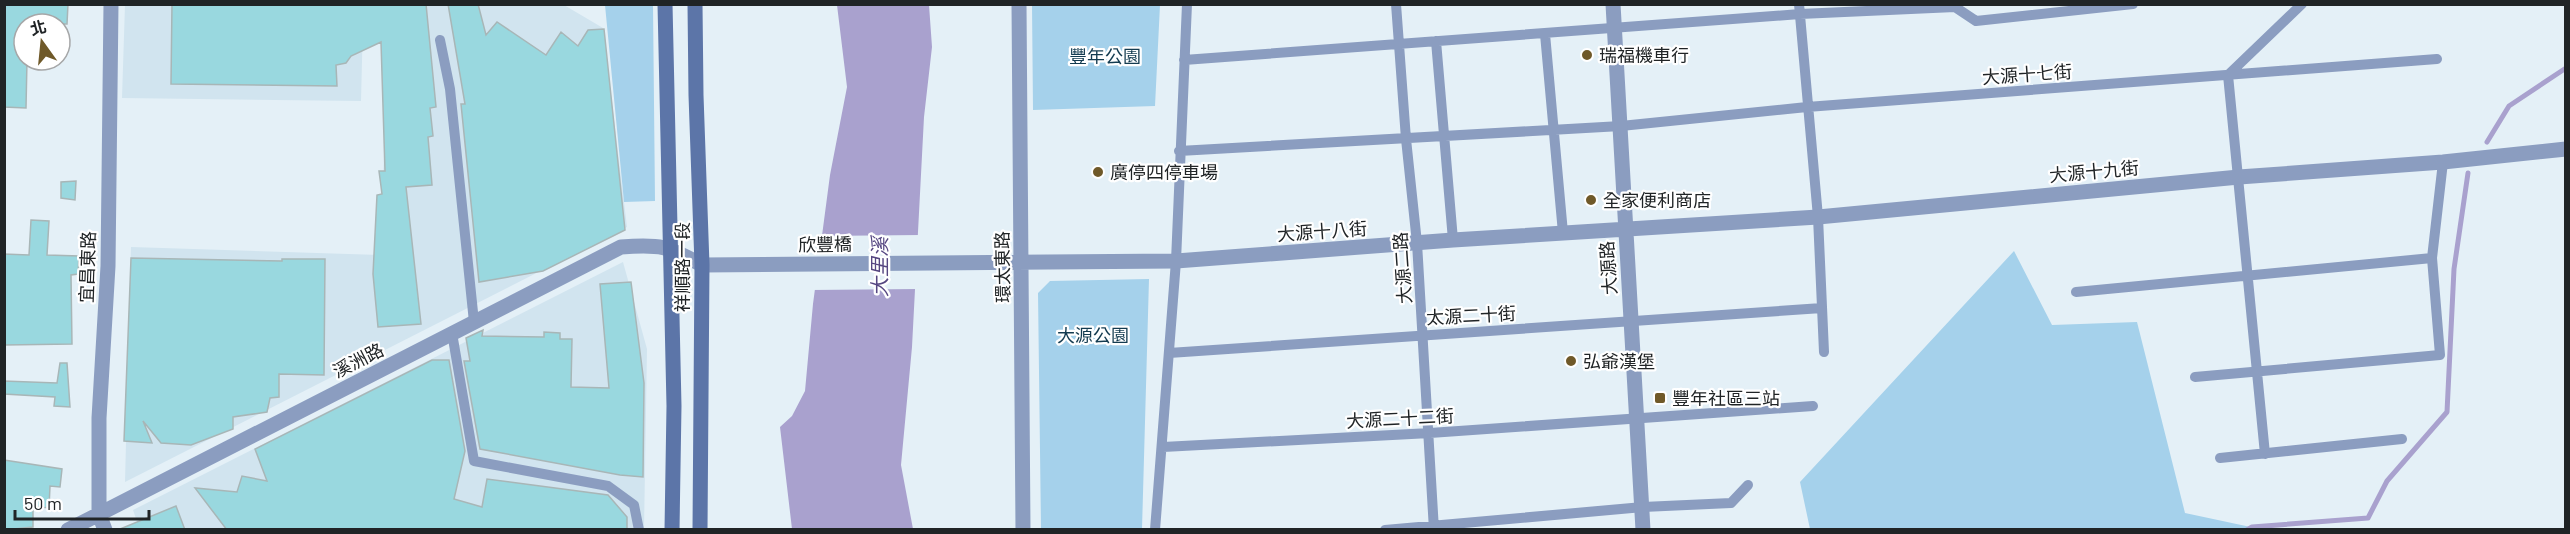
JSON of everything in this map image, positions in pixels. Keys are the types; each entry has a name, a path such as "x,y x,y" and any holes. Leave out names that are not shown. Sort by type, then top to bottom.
{"street":[{"name":"宜昌東路","path":"105,530 99,514 99,418 108,266 111,4"},
{"name":"祥順路一段","path":"665,4 674,406 672,530"},
{"name":"祥順路一段","path":"695,4 702,265 700,530"},
{"name":"環太東路","path":"1019,4 1023,530"},
{"name":"大源路","path":"1613,4 1643,530"},
{"name":"大源十九街","path":"1625,229 1818,217 2239,177 2443,162 2565,149"},
{"name":"大源十八街","path":"1021,261 1176,261 1625,229"},
{"name":"溪洲路","path":"68,530 621,247 652,245 671,248"},
{"path":"671,248 702,265"},
{"name":"欣豐橋","path":"702,265 1021,261"}],"lane":[{"path":"1155,530 1176,261 1187,4"},
{"name":"大源二路","path":"1396,4 1406,139 1417,243 1434,528"},
{"path":"1184,60 1614,29 1799,10 1955,7 1976,21 2133,4"},
{"path":"2265,454 2228,75 2302,4"},
{"path":"1799,10 1818,217 1824,352"},
{"path":"1545,34 1563,233"},
{"path":"440,40 450,89 474,322"},
{"path":"1436,41 1453,240"},
{"name":"大源十七街","path":"1179,151 1406,139 1553,128 1621,126 1807,107 2437,58"},
{"path":"2195,377 2440,355 2432,258 2443,162"},
{"path":"2076,292 2432,258"},
{"name":"太源二十街","path":"1169,353 1822,308"},
{"path":"452,333 474,462 608,486 634,504 639,530"},
{"name":"大源二十二街","path":"1163,447 1430,433 1813,406"},
{"path":"2220,458 2402,439"},
{"path":"1385,530 1434,528 1643,507 1731,503 1748,485"}],"shaded area":[{"path":"125,5 378,5 363,21 361,101 122,98"},
{"path":"390,5 564,5 603,28 627,227 125,482 131,247 380,255"},
{"path":"623,262 647,349 644,529 140,530 133,510"}],"green space":[{"path":"605,5 653,5 655,201 624,202"},
{"name":"豐年公園","path":"1032,5 1160,5 1155,106 1033,110"},
{"path":"2014,251 2052,325 2137,322 2185,513 2260,529 1810,529 1800,482"},
{"name":"大源公園","path":"1149,279 1142,529 1041,529 1038,293 1050,281"}],"water":[{"name":"大里溪","path":"837,5 929,5 932,47 924,117 912,347 901,465 913,529 792,529 780,427 792,416 805,391 813,304 830,175 847,87"}],"pier":[{"path":"921,235 918,289 811,290 819,236"}],"building":[{"path":"4,4 68,4 68,12 12,12 12,72 27,72 26,108 4,107"},
{"path":"172,4 426,4 436,107 430,108 433,136 428,137 432,185 406,187 421,324 378,327 373,274 377,195 382,194 379,171 385,171 381,42 351,56 346,63 336,65 337,86 171,84"},
{"path":"448,4 478,4 486,35 497,22 546,55 561,32 578,46 588,30 604,29 625,230 543,271 479,282 461,104 465,104"},
{"path":"76,181 75,200 61,198 61,182"},
{"path":"31,220 49,221 47,255 79,256 78,274 71,275 72,344 4,345 4,254 29,255"},
{"path":"131,258 282,261 282,259 325,259 324,375 279,374 279,397 270,398 267,412 233,417 233,429 191,445 161,443 143,421 152,443 124,441"},
{"path":"631,282 644,383 643,477 620,475 480,449 464,361 470,361 466,338 483,330 482,336 544,337 544,332 560,333 560,339 572,339 571,387 609,388 600,284"},
{"path":"432,360 449,360 465,451 454,499 482,507 487,479 608,495 627,517 627,530 227,530 195,488 237,492 242,476 267,481 255,449"},
{"path":"60,363 67,363 70,407 54,406 55,397 4,394 4,381 57,383"},
{"path":"4,460 62,469 60,487 50,486 49,508 33,506 33,527 4,530"},
{"path":"176,506 185,530 120,530 120,529"}],"waterway":[{"path":"2487,142 2509,106 2566,68"},
{"path":"2247,530 2252,527 2368,518 2387,481 2447,412 2454,269 2468,173"}],"place":[{"name":"瑞福機車行","path":"1587,55"},
{"name":"廣停四停車場","path":"1098,172"},
{"name":"全家便利商店","path":"1591,200"},
{"name":"弘爺漢堡","path":"1571,361"},
{"name":"豐年社區三站","path":"1660,398"}]}
